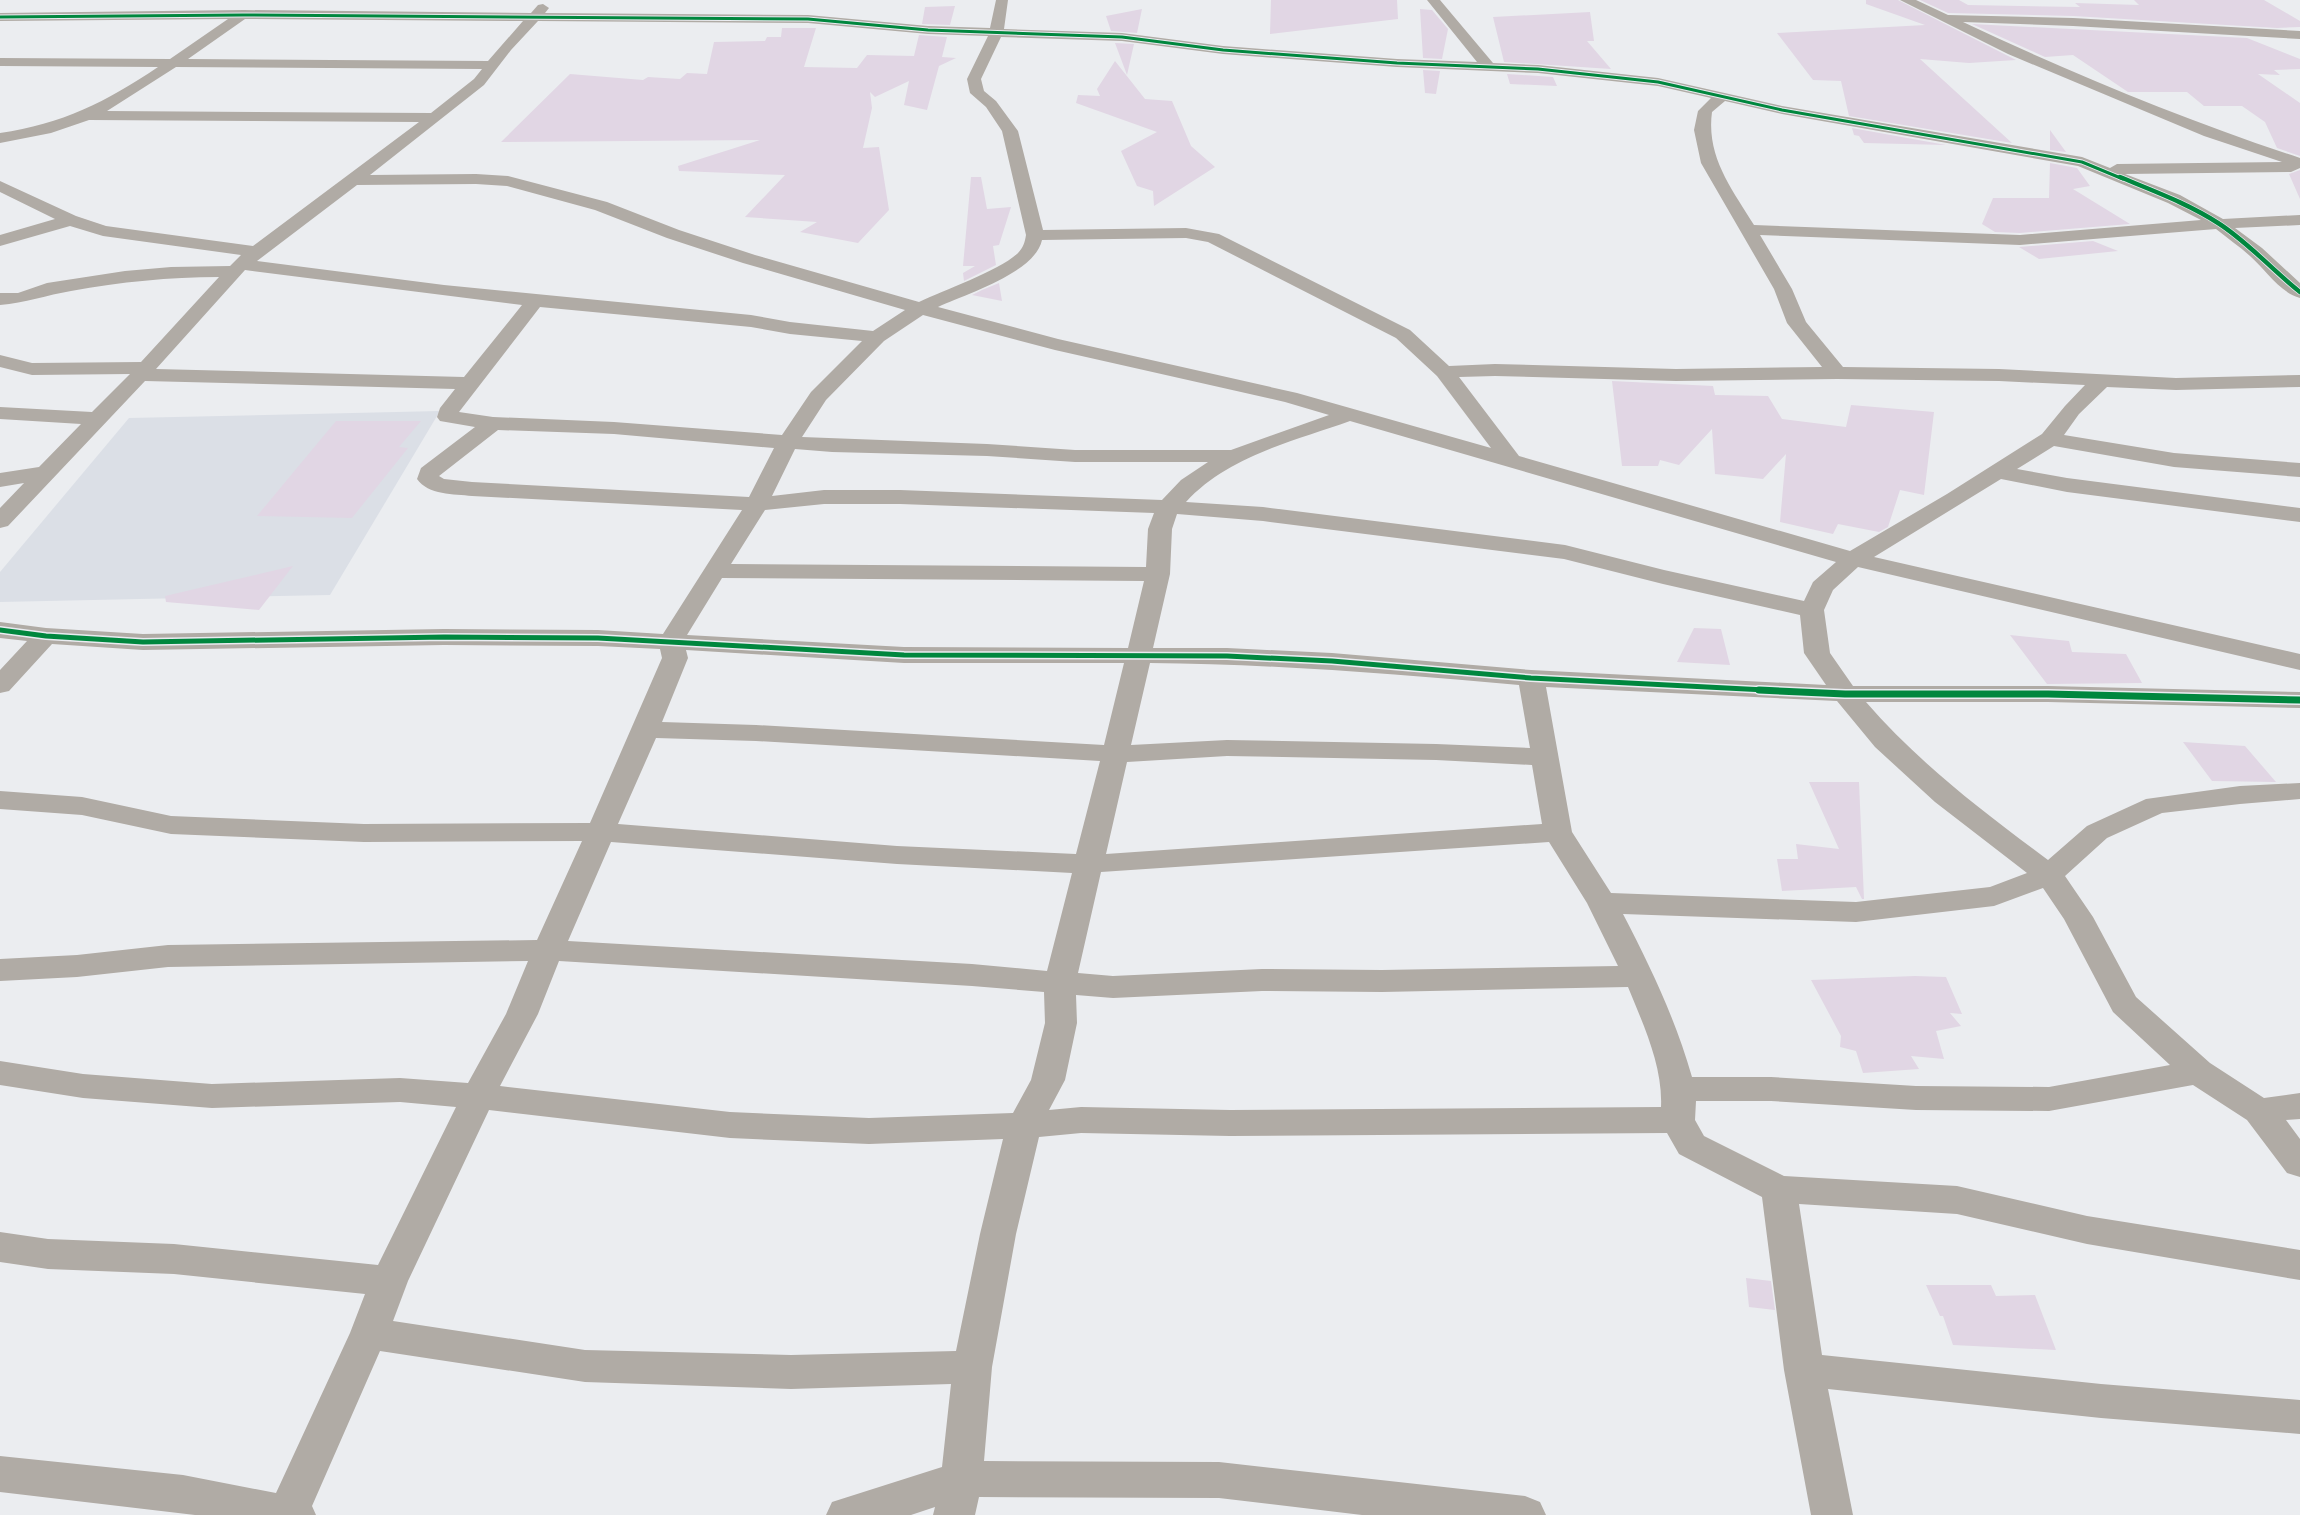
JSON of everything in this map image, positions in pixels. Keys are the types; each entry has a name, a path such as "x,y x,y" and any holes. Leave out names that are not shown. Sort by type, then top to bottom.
{"street":[{"path":"0,138 55,127 88,115 115,100 267,0"},
{"path":"0,521 238,268 435,118 479,82 535,16 552,0"},
{"path":"0,1474 184,1494 290,1515 369,1333 389,1281 478,1096 522,1014 548,950 646,730 675,658 671,641 757,504 788,442 818,396 878,337 920,308 1006,269 1024,257 1032,247 1035,235 1026,191 1010,131 991,104 977,93 974,79 996,34 1002,0"},
{"path":"1432,0 1488,66"},
{"path":"1906,0 2013,51 2209,133 2300,165"},
{"path":"0,17 243,15 808,19 875,26 996,34 1122,37 1223,50 1358,60 1538,69 1658,82 1782,110 2082,162 2174,199 2218,223 2256,252 2282,278 2300,292"},
{"path":"1943,18 2073,22 2300,35"},
{"path":"0,62 492,65"},
{"path":"1721,97 1704,111 1702,130 1709,163 1783,289 1797,322 1836,373"},
{"path":"88,115 435,118"},
{"path":"2103,169 2226,169 2300,165"},
{"path":"352,180 476,178 508,181 601,206 673,234 749,259 920,308 1055,344 1290,396 1853,559 2300,662"},
{"path":"0,186 70,220 103,231 133,237 257,252"},
{"path":"0,241 70,220"},
{"path":"1748,230 1863,233 1959,240 2020,240 2088,236 2218,223 2300,220"},
{"path":"1035,235 1186,233 1213,238 1403,334 1444,372 1511,460"},
{"path":"0,299 20,298 47,289 125,276 238,268 535,301 751,321 790,328 878,337"},
{"path":"535,301 450,408 447,417 493,423 614,428 788,442 1076,456 1233,456"},
{"path":"0,360 32,369 143,371 471,383"},
{"path":"1444,372 1505,370 1676,375 1836,373 1999,375 2176,384 2300,381"},
{"path":"2102,380 2072,410 2050,439 1853,559 1822,587 1812,610 1817,653 1845,694 1885,741 1945,796 2049,875 2078,916 2124,1004 2198,1072 2259,1112 2300,1164"},
{"path":"2278,381 2300,402"},
{"path":"0,413 97,419"},
{"path":"958,1497 972,1368 998,1234 1024,1125 1048,1080 1061,1023 1060,984 1158,574 1160,530 1168,507 1190,485 1233,456 1350,414"},
{"path":"493,423 429,472 428,479 440,485 472,489 757,504 824,497 900,497 1168,507 1344,523 1565,552 1662,577 1812,610"},
{"path":"2050,439 2174,460 2300,470"},
{"path":"1997,472 2067,485 2300,515"},
{"path":"0,480 46,473"},
{"path":"715,571 1158,574"},
{"path":"0,630 46,636 143,642 444,637 598,638 904,655 1227,656 1332,661 1531,678 1845,694 2048,694 2300,700"},
{"path":"0,685 46,636"},
{"path":"1531,678 1558,832 1602,903 1639,976 1662,1031 1679,1104 1692,1145 1779,1189 1957,1200 2088,1230 2300,1265"},
{"path":"646,730 766,734 1115,754 1227,748 1436,752 1545,757"},
{"path":"1602,903 1856,912 1994,896 2049,875 2097,832 2156,805 2240,795 2300,791"},
{"path":"0,800 82,806 171,825 364,833 600,832 898,855 1089,864 1558,832"},
{"path":"0,970 77,966 168,956 221,954 548,950 972,975 1060,984 1114,987 1262,980 1382,981 1639,976"},
{"path":"0,1073 83,1086 212,1096 400,1090 478,1096 730,1124 869,1131 1024,1125 1081,1120 1230,1123 1679,1104 1771,1090 1916,1098 2049,1099 2198,1072"},
{"path":"2259,1112 2300,1106"},
{"path":"1779,1189 1804,1370 1832,1515"},
{"path":"0,1247 48,1254 174,1259 389,1281"},
{"path":"369,1333 585,1366 791,1372 972,1368"},
{"path":"1804,1370 2101,1402 2300,1417"},
{"path":"847,1515 958,1497 1219,1480 1525,1515"}],"shaded area":[{"path":"440,411 330,595 0,602 0,572 129,418"}],"building":[{"path":"1271,0 1397,0 1398,19 1270,34"},
{"path":"1866,0 1898,0 2016,60 1969,63 1920,59 2012,143 1849,116 1841,81 1813,80 1777,33 1925,25 1866,4"},
{"path":"1920,0 1959,0 1968,5 2080,7 2075,3 2139,5 2134,0 2264,0 2300,21 2300,27 2277,28 2073,16 1948,13"},
{"path":"955,6 950,25 922,24 925,7"},
{"path":"1142,9 1137,33 1111,31 1106,16"},
{"path":"1420,9 1432,10 1448,29 1442,59 1423,58"},
{"path":"1590,12 1594,41 1587,41 1611,69 1504,62 1493,17"},
{"path":"1972,24 2247,38 2300,59 2300,69 2274,70 2280,75 2258,74 2300,103 2300,156 2277,148 2265,122 2242,106 2204,106 2187,92 2128,92 2073,55 2045,57"},
{"path":"782,28 816,28 804,67 857,68 867,55 914,56 919,35 947,37 942,57 956,58 939,66 927,110 904,105 909,81 875,97 870,92 872,108 863,148 879,147 889,210 858,243 800,232 817,222 745,217 785,175 679,171 678,166 760,140 501,142 570,74 643,80 648,77 680,79 687,73 707,74 714,42 765,41 767,37 781,37"},
{"path":"1115,43 1134,44 1127,75"},
{"path":"1115,61 1145,99 1172,101 1191,146 1215,167 1154,206 1153,191 1137,186 1121,151 1157,132 1076,103 1078,95 1100,96 1097,89"},
{"path":"1423,70 1440,71 1436,94 1425,93"},
{"path":"1507,74 1553,77 1557,86 1510,84"},
{"path":"1852,128 1946,145 1864,143 1859,136 1854,135"},
{"path":"2050,130 2066,152 2050,150"},
{"path":"2050,163 2077,168 2090,186 2073,189 2130,224 2020,233 1995,232 1982,224 1993,198 2049,198"},
{"path":"2300,170 2300,199 2289,174"},
{"path":"971,177 981,177 987,209 1011,207 999,245 993,246 996,265 964,281 963,273 975,266 963,266"},
{"path":"2093,241 2118,251 2039,259 2019,247"},
{"path":"999,283 1002,301 972,295 982,290"},
{"path":"1612,381 1713,386 1715,395 1768,396 1782,419 1846,427 1851,405 1934,412 1924,495 1900,490 1888,527 1879,532 1838,524 1833,534 1780,522 1786,454 1763,479 1715,474 1712,429 1679,465 1660,460 1658,466 1622,466"},
{"path":"336,421 421,421 399,447 408,448 352,518 257,516"},
{"path":"293,566 259,610 166,602 165,596"},
{"path":"1694,628 1721,629 1730,665 1677,662"},
{"path":"2010,635 2069,641 2072,652 2126,654 2142,683 2047,684"},
{"path":"2183,742 2245,746 2276,782 2212,781"},
{"path":"1809,782 1859,782 1864,899 1862,899 1856,887 1782,891 1777,859 1798,859 1796,844 1839,849"},
{"path":"1915,976 1946,977 1962,1014 1950,1013 1961,1026 1936,1031 1944,1059 1911,1056 1919,1069 1863,1073 1856,1051 1840,1047 1841,1036 1811,980"},
{"path":"1746,1278 1771,1281 1775,1310 1749,1307"},
{"path":"1926,1285 1991,1285 1996,1296 2035,1295 2056,1350 1953,1345 1943,1316 1940,1316"}],"cycle path":[{"path":"0,17 243,15 808,19 928,30 1122,37 1223,50 1397,63 1538,69 1658,82 1782,110 2082,162 2174,199 2218,223 2256,252 2282,278 2300,292"},
{"path":"0,630 46,636 143,642 444,637 598,638 904,655 1227,656 1332,661 1531,678 1845,694 2048,694 2300,700"}]}
